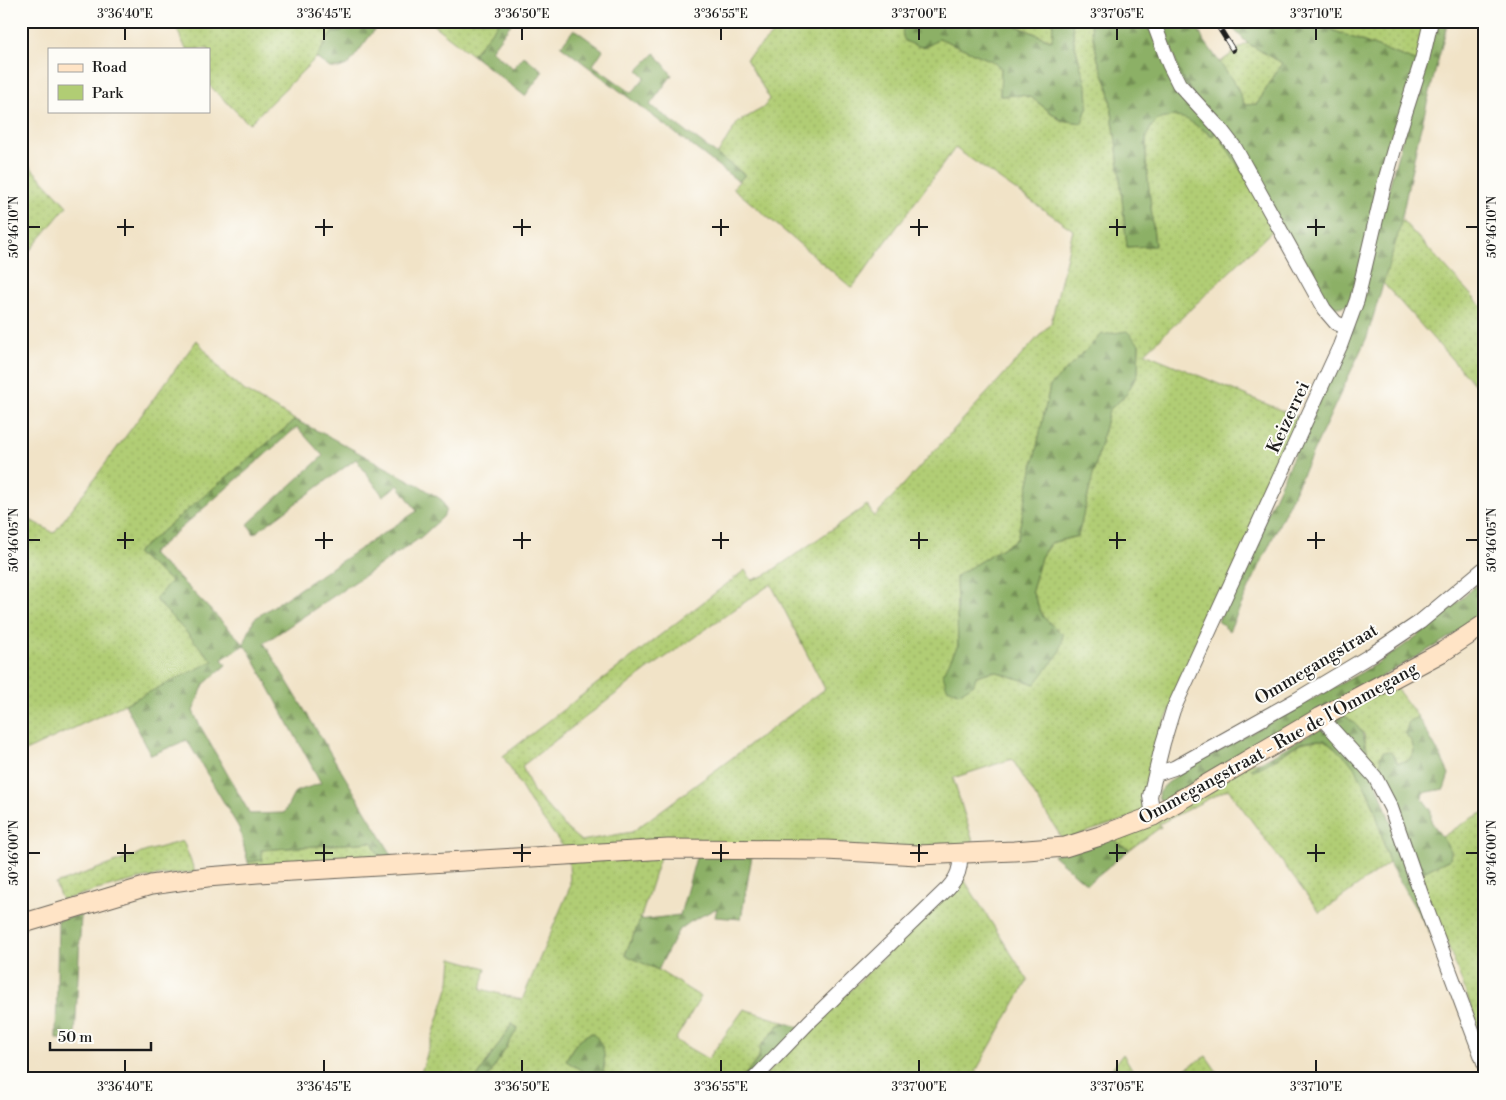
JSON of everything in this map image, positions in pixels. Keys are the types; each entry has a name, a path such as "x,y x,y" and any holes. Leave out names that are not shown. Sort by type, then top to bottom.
{"main road":[{"name":"Ommegangstraat - Rue de l'Ommegang","path":"21,924 151,885 207,877 668,849 826,850 900,855 960,854 1064,846 1100,836 1152,816 1248,758 1444,651 1485,624"}],"street":[{"path":"1153,21 1169,64 1179,84 1235,148 1324,309 1336,323 1346,327"},
{"name":"Keizerrei","path":"1152,816 1150,796 1173,710 1340,346 1356,300 1387,173 1422,60 1431,21"},
{"name":"Ommegangstraat","path":"1156,774 1174,768 1371,655 1420,622 1485,568"},
{"path":"1321,717 1375,777 1391,808 1422,898 1485,1064"},
{"path":"754,1079 808,1022 952,884 958,873 960,854"}],"green space":[{"path":"173,21 348,21 342,32 333,31 316,58 249,124 210,86 210,48 186,48"},
{"path":"348,21 381,21 349,64 339,68 330,68 316,58 333,31 342,31"},
{"path":"428,21 500,21 472,55"},
{"path":"500,21 508,21 511,24 491,50 513,68 524,56 543,71 525,96 472,55"},
{"path":"759,21 903,21 907,23 903,32 905,41 923,47 930,45 939,38 992,61 1001,68 1000,96 1022,95 1032,98 1060,120 1082,123 1088,104 1087,89 1074,42 1072,21 1090,21 1098,60 1109,90 1127,247 1155,245 1146,162 1146,138 1151,127 1158,120 1172,116 1186,118 1212,136 1217,132 1236,157 1276,227 1145,353 1302,419 1162,728 1142,808 1138,815 1063,840 1012,759 953,778 975,848 564,848 530,802 503,756 745,570 752,580 766,575 867,505 874,517 1051,323 1073,230 955,148 852,288 733,188 745,175 717,155 738,122 763,108 770,99 746,59 772,35","holes":["1139,344 1138,373 1126,395 1109,410 1078,536 1051,543 1041,557 1032,591 1043,617 1063,635 1035,684 994,671 976,676 953,657 958,645 956,576 1017,539 1050,386","771,584 825,689 632,832 581,841 568,830 533,791 522,766 647,670"]},
{"path":"903,21 1005,21 1052,41 1053,21 1072,21 1074,42 1087,89 1088,105 1082,123 1061,120 1032,98 1022,95 1000,96 1001,68 992,61 939,38 930,45 923,47 905,41 902,32 906,23"},
{"path":"1005,21 1053,21 1053,41"},
{"path":"1090,21 1147,21 1217,132 1213,136 1186,119 1172,116 1158,120 1151,127 1146,138 1146,161 1155,246 1127,247 1109,90 1098,60"},
{"path":"1161,21 1194,21 1203,39 1235,84 1245,105 1257,104 1282,63 1247,43 1226,21 1308,21 1418,62 1349,304 1332,307 1322,297 1182,78"},
{"path":"1308,21 1428,21 1418,62"},
{"path":"1434,21 1448,21 1418,139 1399,231 1367,337 1229,631 1218,621 1350,332"},
{"path":"574,29 603,50 593,65 632,93 645,77 638,70 655,53 672,75 650,105 745,175 738,181 561,46"},
{"path":"1247,43 1282,63 1257,104 1245,105 1235,84 1219,63"},
{"path":"21,157 67,206 21,261"},
{"path":"1401,219 1485,310 1485,396 1383,283"},
{"path":"1127,331 1139,344 1138,373 1126,395 1109,410 1078,536 1050,543 1041,557 1032,591 1043,617 1063,635 1060,652 1035,684 994,671 976,676 974,684 960,693 947,688 943,674 958,645 956,576 1017,539 1050,386 1101,335"},
{"path":"197,340 224,374 245,391 295,420 136,553 172,581 155,599 214,662 21,753 21,515 54,533"},
{"path":"295,420 420,486 442,500 446,510 443,517 420,538 264,643 395,860 381,860 372,842 261,850 263,860 248,862 239,828 187,740 151,755 125,704 213,661 155,599 171,581 136,553","holes":["297,427 323,456 248,524 254,534 356,459 383,496 398,485 417,511 254,619 244,644 178,577 151,554","244,645 321,783 295,792 284,813 250,814 193,711 204,684 226,665 222,659"]},
{"path":"1485,577 1485,615 1435,646 1165,801 1159,799 1158,793 1185,770 1362,672 1396,651 1456,604"},
{"path":"1394,685 1418,717 1409,721 1411,740 1415,753 1409,760 1399,763 1390,752 1382,779 1369,761 1364,734 1342,714"},
{"path":"1342,714 1355,724 1362,734 1369,761 1430,933 1389,863 1374,806 1357,771 1346,757 1325,740 1313,740 1295,746 1260,768 1253,770 1250,768 1320,728 1339,738 1345,732 1333,717"},
{"path":"1418,717 1449,774 1444,789 1423,793 1422,798 1431,810 1431,821 1451,851 1450,859 1419,874 1382,779 1380,757 1383,752 1390,751 1398,763 1409,760 1414,750 1405,733 1409,721"},
{"path":"1325,740 1340,750 1352,763 1361,778 1375,812 1389,863 1320,913 1228,789 1159,824 1161,827 1129,850 1112,839 1249,763 1272,761 1301,743"},
{"path":"1485,812 1485,1049 1454,961 1419,874 1450,859 1450,851 1442,837"},
{"path":"1112,839 1129,850 1087,884 1053,855"},
{"path":"183,841 195,872 144,878 62,900 55,884 147,851"},
{"path":"373,842 381,860 250,869 248,862 263,860 260,850"},
{"path":"661,854 640,920 625,954 658,970 701,997 675,1040 708,1059 744,1009 787,1023 779,1025 760,1047 759,1058 741,1079 613,1079 603,1072 605,1064 592,1033 579,1040 566,1060 595,1079 487,1079 518,1028 512,1024 476,1079 419,1079 450,982 452,958 486,968 481,989 522,1000 570,887 569,861"},
{"path":"697,854 752,856 741,919 715,917 717,908 690,922 678,931 658,970 625,955 640,920 680,915"},
{"path":"963,878 1028,980 976,1071 984,1079 761,1079"},
{"path":"81,915 75,1039 56,1039 58,920"},
{"path":"787,1023 800,1028 750,1079 741,1079 759,1059 760,1047 779,1025"},
{"path":"512,1024 518,1028 487,1079 476,1079"},
{"path":"592,1033 600,1042 604,1051 603,1072 613,1079 595,1079 566,1061 576,1044 583,1037"},
{"path":"1123,1054 1138,1079 1104,1079"},
{"path":"1206,1056 1222,1079 1169,1079"}],"railway":[{"path":"1215,21 1233,50"}]}
